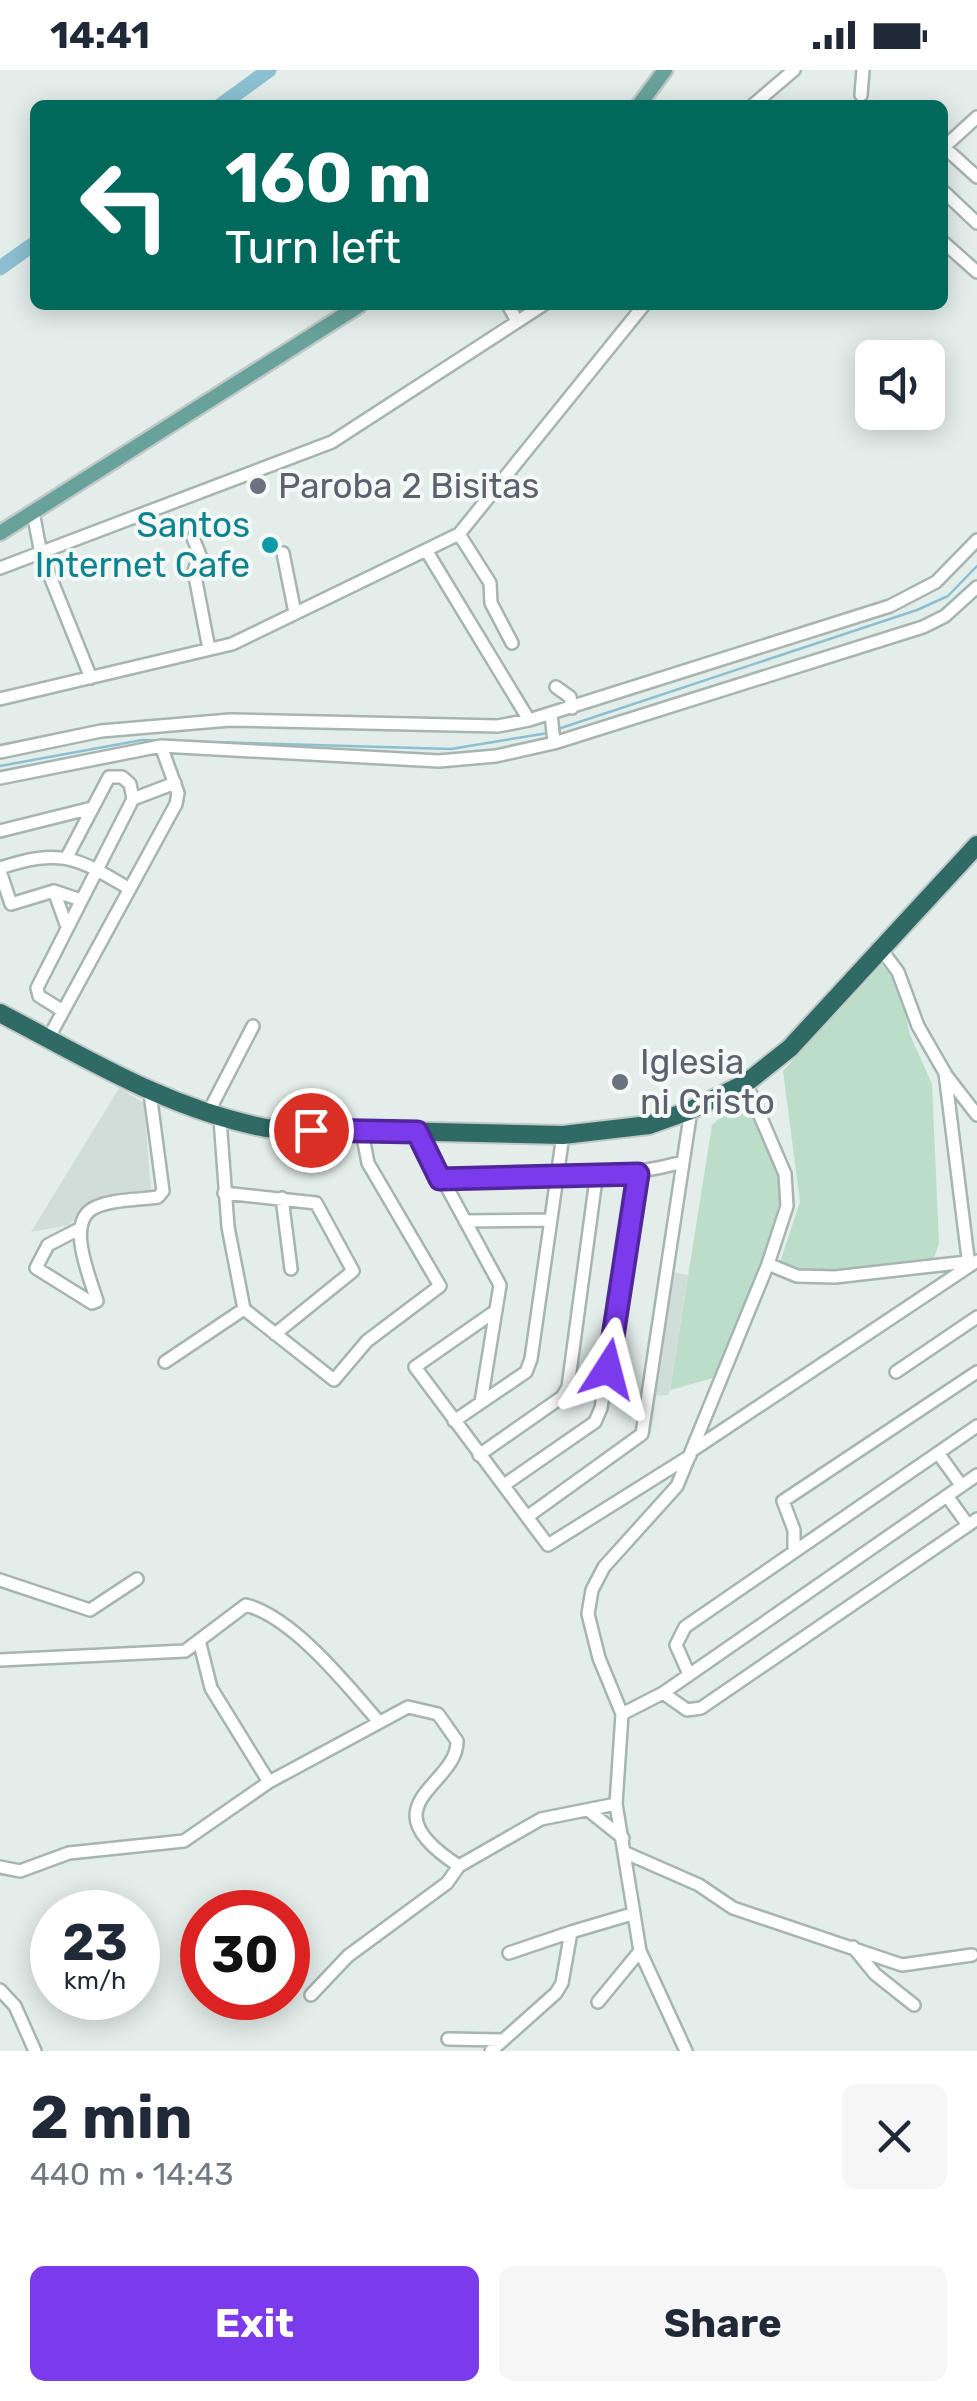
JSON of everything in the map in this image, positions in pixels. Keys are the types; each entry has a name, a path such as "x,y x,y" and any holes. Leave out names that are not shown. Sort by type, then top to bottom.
{"highway":[{"path":"0,1013 150,1093 214,1117 266,1128 563,1135 649,1125 691,1110 746,1082 790,1048 977,844"}],"main road":[{"path":"644,100 665,70"},
{"path":"0,533 352,310"}],"street":[{"path":"759,100 794,70"},
{"path":"861,96 863,70"},
{"path":"948,145 975,124"},
{"path":"948,152 977,177"},
{"path":"948,195 977,222"},
{"path":"948,246 977,272"},
{"path":"511,310 517,322"},
{"path":"0,568 332,442 535,310"},
{"path":"0,699 232,644 460,534 640,310"},
{"path":"34,512 41,554 90,678"},
{"path":"460,534 490,583 491,603 512,643"},
{"path":"193,538 200,554 194,571 209,649"},
{"path":"0,752 102,731 230,720 498,726 529,720 890,606 936,582 977,540"},
{"path":"426,550 529,720"},
{"path":"283,553 296,613"},
{"path":"0,778 161,746 438,761 554,743 923,627 946,616 977,587"},
{"path":"556,686 570,697 572,708"},
{"path":"551,714 554,743"},
{"path":"48,1038 176,804 174,783 161,746"},
{"path":"63,1011 39,996 36,988 132,799 130,784 116,774 109,776 68,855"},
{"path":"132,799 174,783"},
{"path":"0,832 92,808"},
{"path":"81,900 54,892 6,906 0,870 50,854 68,855 130,889"},
{"path":"54,892 67,927"},
{"path":"881,950 898,972 918,1026 945,1073 977,1115"},
{"path":"253,1026 214,1117 244,1309 334,1380 367,1342 440,1286 368,1163 362,1132"},
{"path":"945,1073 971,1263"},
{"path":"686,2051 640,1951 616,1804 622,1714 599,1658 588,1614 592,1590 613,1556 672,1496 768,1264 789,1186 746,1082"},
{"path":"80,1230 96,1300 92,1304 36,1268 48,1245 80,1230 95,1207 162,1195 150,1093"},
{"path":"527,1516 642,1434 691,1110"},
{"path":"417,1132 497,1276 501,1295 494,1312 481,1402"},
{"path":"454,1420 526,1372 531,1359 563,1135"},
{"path":"440,1179 596,1178 638,1174 683,1162"},
{"path":"504,1484 595,1422 602,1408 638,1174"},
{"path":"478,1455 562,1397 568,1387 596,1178"},
{"path":"224,1194 316,1203 353,1271 275,1334"},
{"path":"282,1198 291,1270"},
{"path":"465,1221 550,1220"},
{"path":"768,1264 798,1276 836,1277 971,1263"},
{"path":"494,1312 415,1366 548,1545 971,1263"},
{"path":"165,1362 244,1309"},
{"path":"896,1372 977,1317"},
{"path":"794,1552 794,1530 784,1501 977,1372"},
{"path":"688,1672 676,1646 679,1632 977,1426"},
{"path":"938,1453 961,1485"},
{"path":"622,1714 663,1692 977,1475"},
{"path":"663,1692 686,1710 701,1708 972,1522 947,1496"},
{"path":"0,1580 90,1610 137,1578"},
{"path":"0,1660 185,1650 238,1608 258,1608 287,1628 380,1722"},
{"path":"199,1640 211,1688 269,1782"},
{"path":"0,1867 20,1871 69,1853 184,1841 269,1782 408,1707 422,1707 438,1714 457,1741 454,1757 423,1792 418,1811 421,1833 437,1852 460,1866"},
{"path":"311,1994 348,1956 447,1883 460,1866 541,1819 616,1804"},
{"path":"588,1810 623,1838"},
{"path":"626,1853 699,1885 733,1908 902,1964 972,1955"},
{"path":"509,1954 632,1914"},
{"path":"490,2051 556,1993 562,1983 571,1932"},
{"path":"853,1948 876,1974 914,2005"},
{"path":"598,2002 640,1951"},
{"path":"0,1990 14,2006 35,2051"},
{"path":"448,2039 503,2040"}],"shaded area":[{"path":"119,1088 144,1103 151,1191 98,1197 83,1205 70,1225 31,1232"},
{"path":"668,1271 688,1275 669,1395 651,1396"}],"green space":[{"path":"882,965 899,986 910,1035 932,1084 939,1243 932,1264 795,1276 778,1268 800,1202 783,1071"},
{"path":"752,1111 784,1180 776,1227 713,1378 670,1390 712,1125 727,1112"}],"waterway":[{"path":"228,100 269,70"},
{"path":"0,268 30,247"},
{"path":"558,729 917,610 948,596 977,566"},
{"path":"0,766 142,740 451,749 548,733"}],"place":[{"name":"Paroba 2 Bisitas","path":"258,486"},
{"name":"Santos Internet Cafe","path":"270,545"},
{"name":"Iglesia ni Cristo","path":"620,1082"}],"route":[{"path":"311,1130 417,1132 440,1179 638,1174 608,1369"}]}
